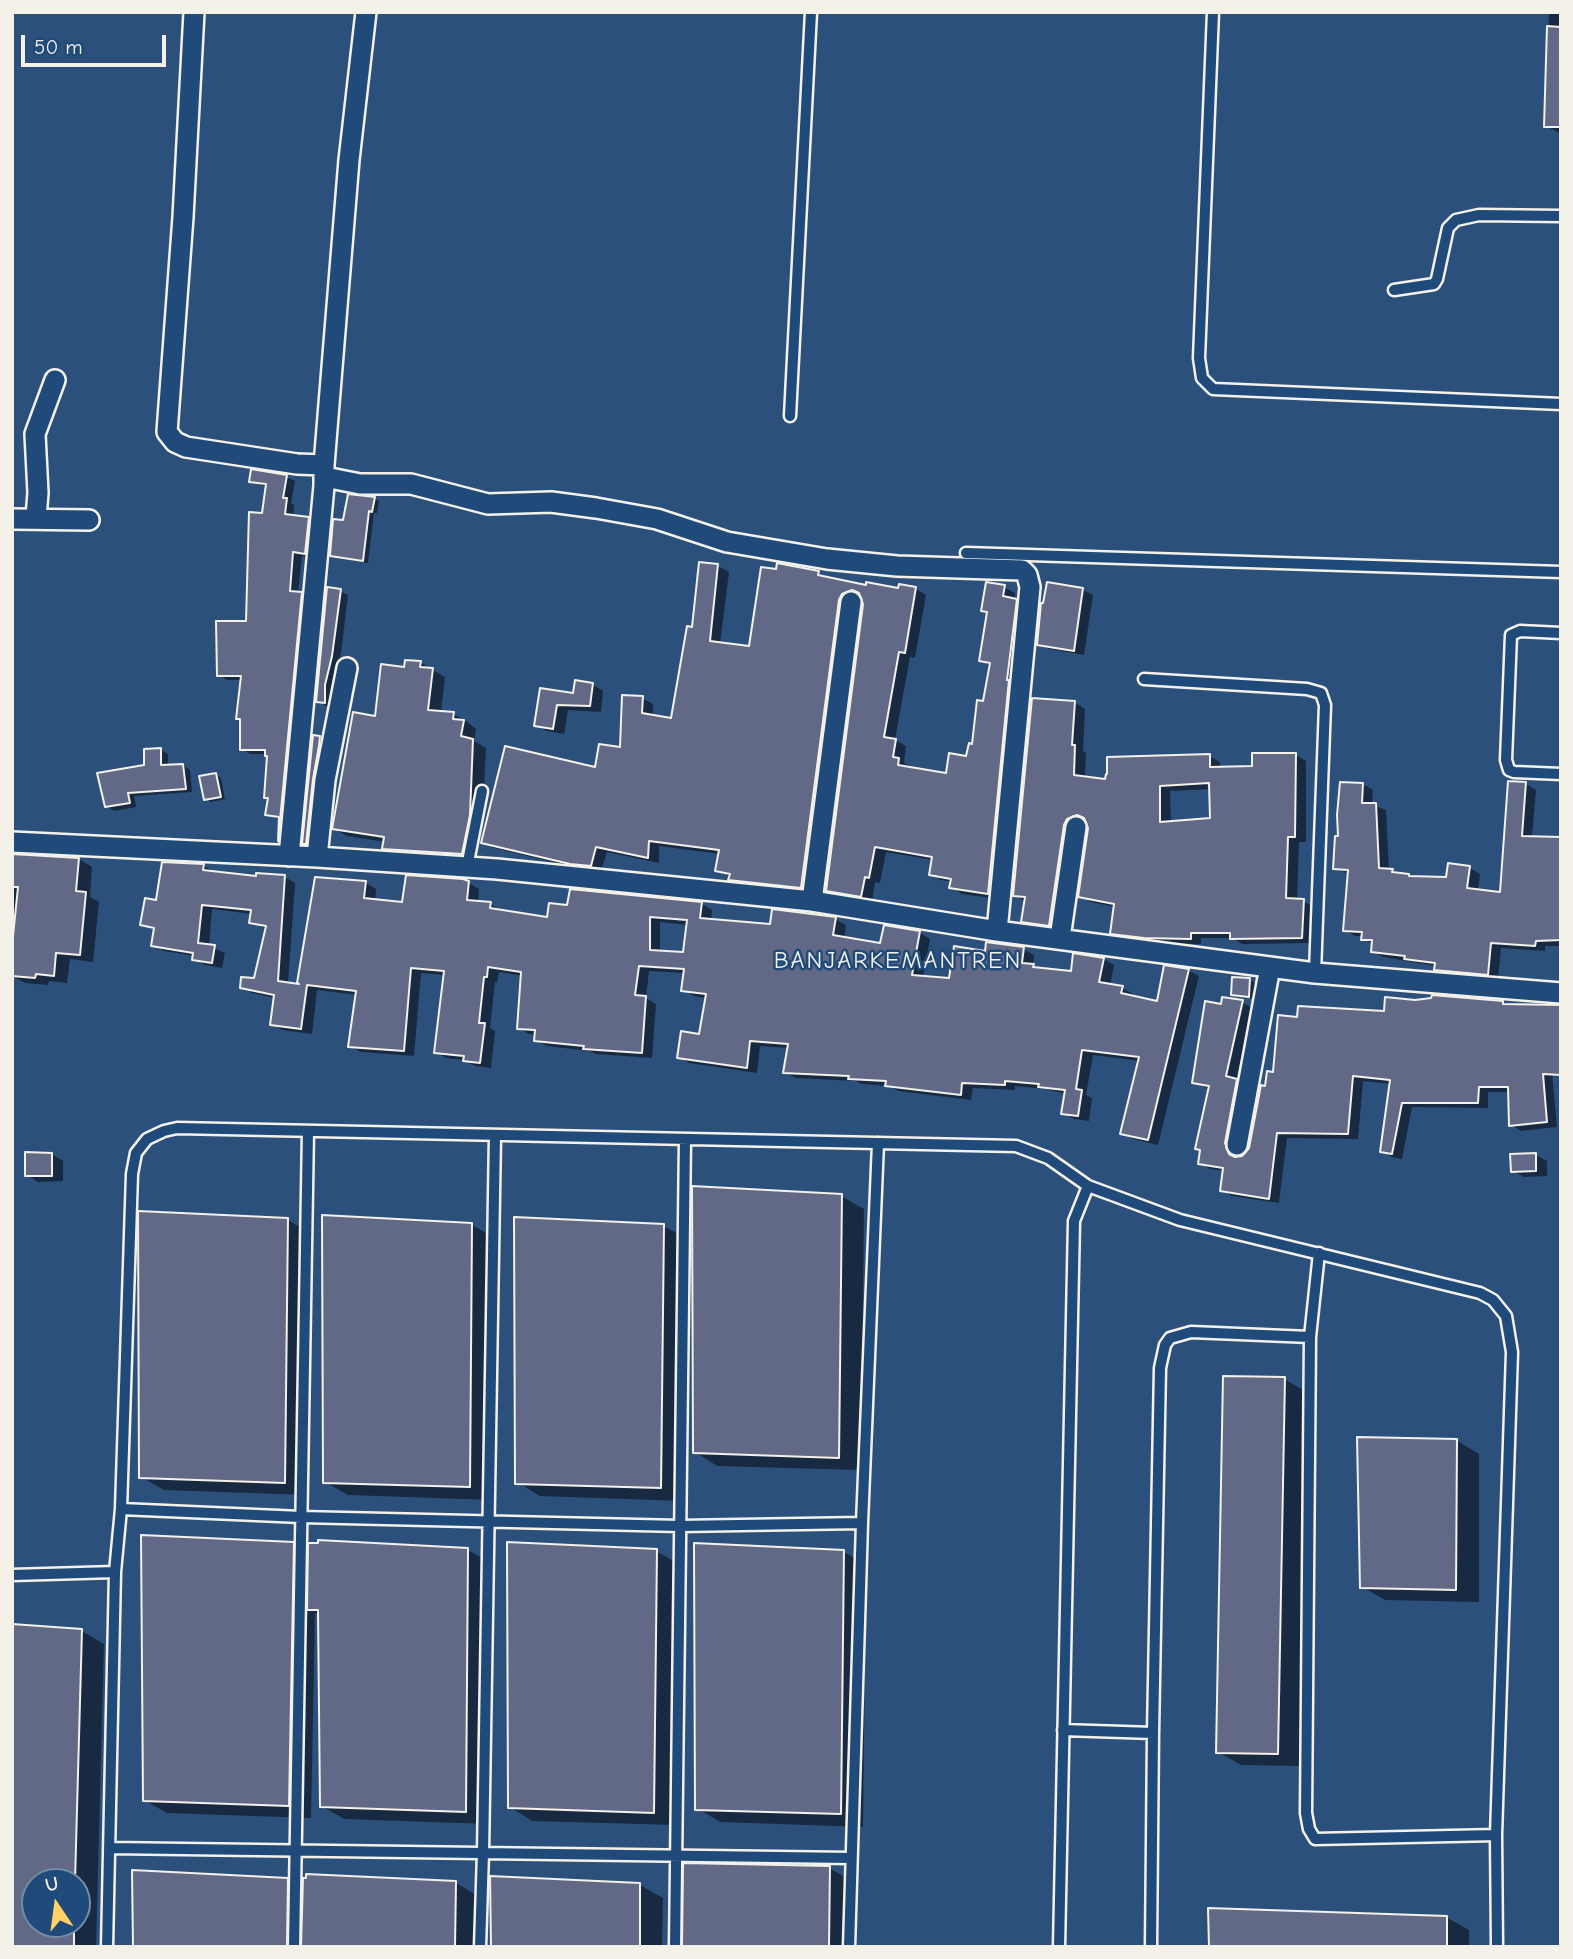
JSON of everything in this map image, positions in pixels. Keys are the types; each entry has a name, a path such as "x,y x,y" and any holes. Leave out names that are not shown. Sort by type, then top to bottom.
{"street":[{"path":"194,12 183,217 167,432 175,442 186,447 297,464 360,484 411,484 488,504 551,502 596,508 657,519 727,542 827,559 897,566 1022,570 1027,575 1030,587 997,931"},
{"path":"289,856 349,160 366,12"},
{"path":"36,517 38,493 35,434 55,380"},
{"path":"12,519 36,517 89,520"},
{"path":"812,901 851,602"},
{"path":"317,857 325,780 346,668"},
{"path":"1060,938 1076,828"},
{"path":"12,842 467,867 812,901 997,931 1315,973 1561,993"},
{"path":"1237,1145 1270,967"}],"lane":[{"path":"790,416 811,12"},
{"path":"1213,12 1199,358 1202,378 1213,389 1561,404"},
{"path":"1394,290 1434,284 1448,228 1456,220 1479,215 1561,216"},
{"path":"966,554 1561,572"},
{"path":"1561,633 1520,631 1511,635 1506,760 1509,769 1514,772 1561,774"},
{"path":"1144,679 1307,689 1321,693 1325,705 1315,973"},
{"path":"467,867 482,791"},
{"path":"107,1947 116,1572 121,1509 132,1174 136,1153 148,1139 177,1128 1016,1146 1048,1158 1088,1186 1180,1220 1480,1293 1493,1300 1506,1316 1511,1352 1496,1835 1497,1947"},
{"path":"294,1947 309,1131"},
{"path":"480,1947 495,1135"},
{"path":"675,1947 685,1139"},
{"path":"849,1947 862,1523 878,1143"},
{"path":"1059,1947 1074,1221 1088,1186"},
{"path":"1319,1253 1310,1337 1306,1813 1309,1829 1315,1839 1496,1835"},
{"path":"1151,1947 1160,1368 1165,1345 1170,1338 1191,1332 1310,1337"},
{"path":"121,1509 301,1517 680,1526 862,1523"},
{"path":"12,1574 116,1572"},
{"path":"1063,1730 1153,1733"},
{"path":"108,1848 851,1858"}],"building":[{"path":"1547,26 1561,27 1561,127 1544,127"},
{"path":"251,469 287,475 283,498 287,498 285,514 309,517 305,554 293,552 290,591 302,592 278,841 279,817 265,815 268,798 264,798 267,756 265,750 240,750 240,719 236,719 241,676 217,676 216,621 246,621 249,512 262,513 266,484 249,482"},
{"path":"348,494 375,497 372,512 369,511 363,561 330,556 333,519 343,520"},
{"path":"699,562 718,564 710,641 749,646 761,567 776,569 777,563 819,571 818,575 866,585 866,582 898,588 899,584 916,587 905,653 899,652 884,737 896,739 893,757 899,758 898,765 946,773 949,753 966,756 969,743 972,744 977,700 983,701 990,663 979,661 987,612 981,611 986,582 1005,585 1003,596 1017,599 988,894 949,888 951,879 929,875 932,857 875,847 869,878 865,877 861,897 826,891 863,604 859,593 852,590 842,594 839,600 801,888 728,880 730,874 715,871 719,850 649,841 648,858 596,847 591,866 570,864 481,843 505,746 595,767 599,744 620,747 622,695 643,696 642,713 671,718 687,626 692,627"},
{"path":"1047,582 1083,588 1074,651 1037,645 1041,603"},
{"path":"327,587 341,589 332,656 325,685 325,703 316,702"},
{"path":"405,660 421,661 420,667 433,668 428,710 454,712 453,719 464,720 461,736 473,739 470,815 462,854 382,849 384,837 332,829 353,712 375,716 381,664 404,667"},
{"path":"575,680 593,683 590,706 557,705 553,729 534,726 540,688 573,693"},
{"path":"1032,698 1075,701 1072,745 1075,745 1074,775 1105,779 1107,757 1210,754 1210,767 1252,766 1252,753 1296,753 1295,837 1288,837 1286,898 1304,899 1302,938 1230,939 1230,933 1191,933 1191,939 1110,934 1114,904 1078,897 1088,828 1084,818 1077,815 1067,819 1064,825 1049,926 1021,922 1025,897 1013,896","holes":["1209,783 1210,818 1160,822 1160,786"]},
{"path":"313,735 320,736 319,746 306,844 302,844"},
{"path":"161,748 161,765 183,764 186,789 128,793 130,803 105,807 97,773 144,765 144,749"},
{"path":"216,773 221,797 204,800 199,776"},
{"path":"1508,781 1526,782 1522,836 1561,837 1561,940 1536,941 1535,946 1491,943 1488,975 1434,970 1435,963 1371,952 1372,940 1361,940 1362,932 1343,931 1348,870 1333,869 1335,836 1338,836 1340,782 1363,783 1362,803 1376,803 1379,868 1393,869 1392,872 1409,876 1446,877 1448,863 1470,866 1467,888 1500,892"},
{"path":"12,854 79,858 76,891 86,892 80,955 56,953 54,976 12,976 18,887 12,887"},
{"path":"162,862 204,864 203,870 256,876 256,873 285,875 278,981 299,984 297,983 315,877 366,881 364,898 402,902 406,875 463,879 469,881 467,900 491,902 490,908 547,917 549,903 567,905 570,889 702,902 700,918 770,924 772,909 836,917 833,935 880,943 884,925 920,931 912,975 949,978 954,946 985,951 986,942 1024,947 1022,963 1034,964 1033,967 1071,971 1073,953 1104,958 1099,982 1123,986 1121,993 1157,1001 1164,965 1189,969 1148,1140 1120,1134 1139,1057 1082,1050 1076,1089 1082,1090 1078,1116 1061,1114 1065,1090 1038,1087 1039,1084 1005,1081 1005,1085 962,1083 961,1095 885,1086 886,1081 848,1079 849,1076 783,1073 788,1044 750,1041 747,1068 677,1058 681,1031 699,1034 706,994 681,991 684,969 639,966 635,995 646,996 642,1053 583,1049 584,1046 534,1041 535,1030 517,1029 521,972 488,967 487,977 484,977 479,1023 485,1023 480,1063 463,1061 464,1056 434,1053 444,971 411,968 404,1051 348,1047 356,991 307,985 301,1029 270,1025 274,995 240,988 241,977 254,978 266,926 249,923 251,910 202,905 198,943 215,945 212,963 192,960 193,953 151,946 154,928 140,925 145,898 156,900","holes":["650,917 687,920 683,952 650,950"]},
{"path":"1232,977 1250,978 1249,997 1231,995"},
{"path":"1432,995 1503,1001 1503,1004 1561,1005 1561,1075 1543,1074 1547,1122 1509,1126 1508,1087 1479,1087 1478,1103 1402,1103 1392,1154 1380,1152 1390,1080 1353,1076 1348,1134 1277,1133 1269,1199 1220,1191 1223,1168 1198,1164 1200,1150 1195,1149 1209,1086 1192,1083 1205,1001 1221,1004 1222,997 1243,1000 1226,1076 1237,1079 1225,1143 1229,1154 1235,1157 1242,1156 1249,1148 1261,1085 1265,1086 1267,1071 1273,1072 1278,1015 1297,1017 1298,1006 1384,1011 1385,997 1415,1000 1431,998"},
{"path":"25,1152 52,1153 52,1176 25,1176"},
{"path":"1536,1153 1536,1171 1511,1172 1510,1154"},
{"path":"692,1186 842,1194 839,1458 693,1453"},
{"path":"138,1211 288,1218 285,1483 139,1478"},
{"path":"322,1215 472,1223 470,1487 323,1483"},
{"path":"514,1217 664,1224 661,1488 515,1484"},
{"path":"1223,1376 1285,1377 1278,1754 1216,1753"},
{"path":"1357,1437 1457,1439 1456,1590 1360,1588"},
{"path":"141,1535 294,1542 289,1806 143,1801"},
{"path":"318,1540 468,1548 466,1812 320,1807 318,1610 307,1610 308,1543 318,1543"},
{"path":"507,1542 657,1549 654,1813 508,1808"},
{"path":"694,1543 844,1550 841,1814 695,1810"},
{"path":"12,1624 82,1629 75,1868 21,1868 21,1938 74,1938 74,1947 12,1947"},
{"path":"683,1863 830,1866 829,1947 682,1947"},
{"path":"132,1870 288,1878 287,1947 133,1947"},
{"path":"306,1874 456,1881 455,1947 301,1947 303,1878 306,1878"},
{"path":"490,1876 640,1883 640,1947 491,1947"},
{"path":"1208,1908 1447,1916 1447,1947 1209,1947"}],"district":[{"name":"BANJARKEMANTREN","path":"898,961"}]}
